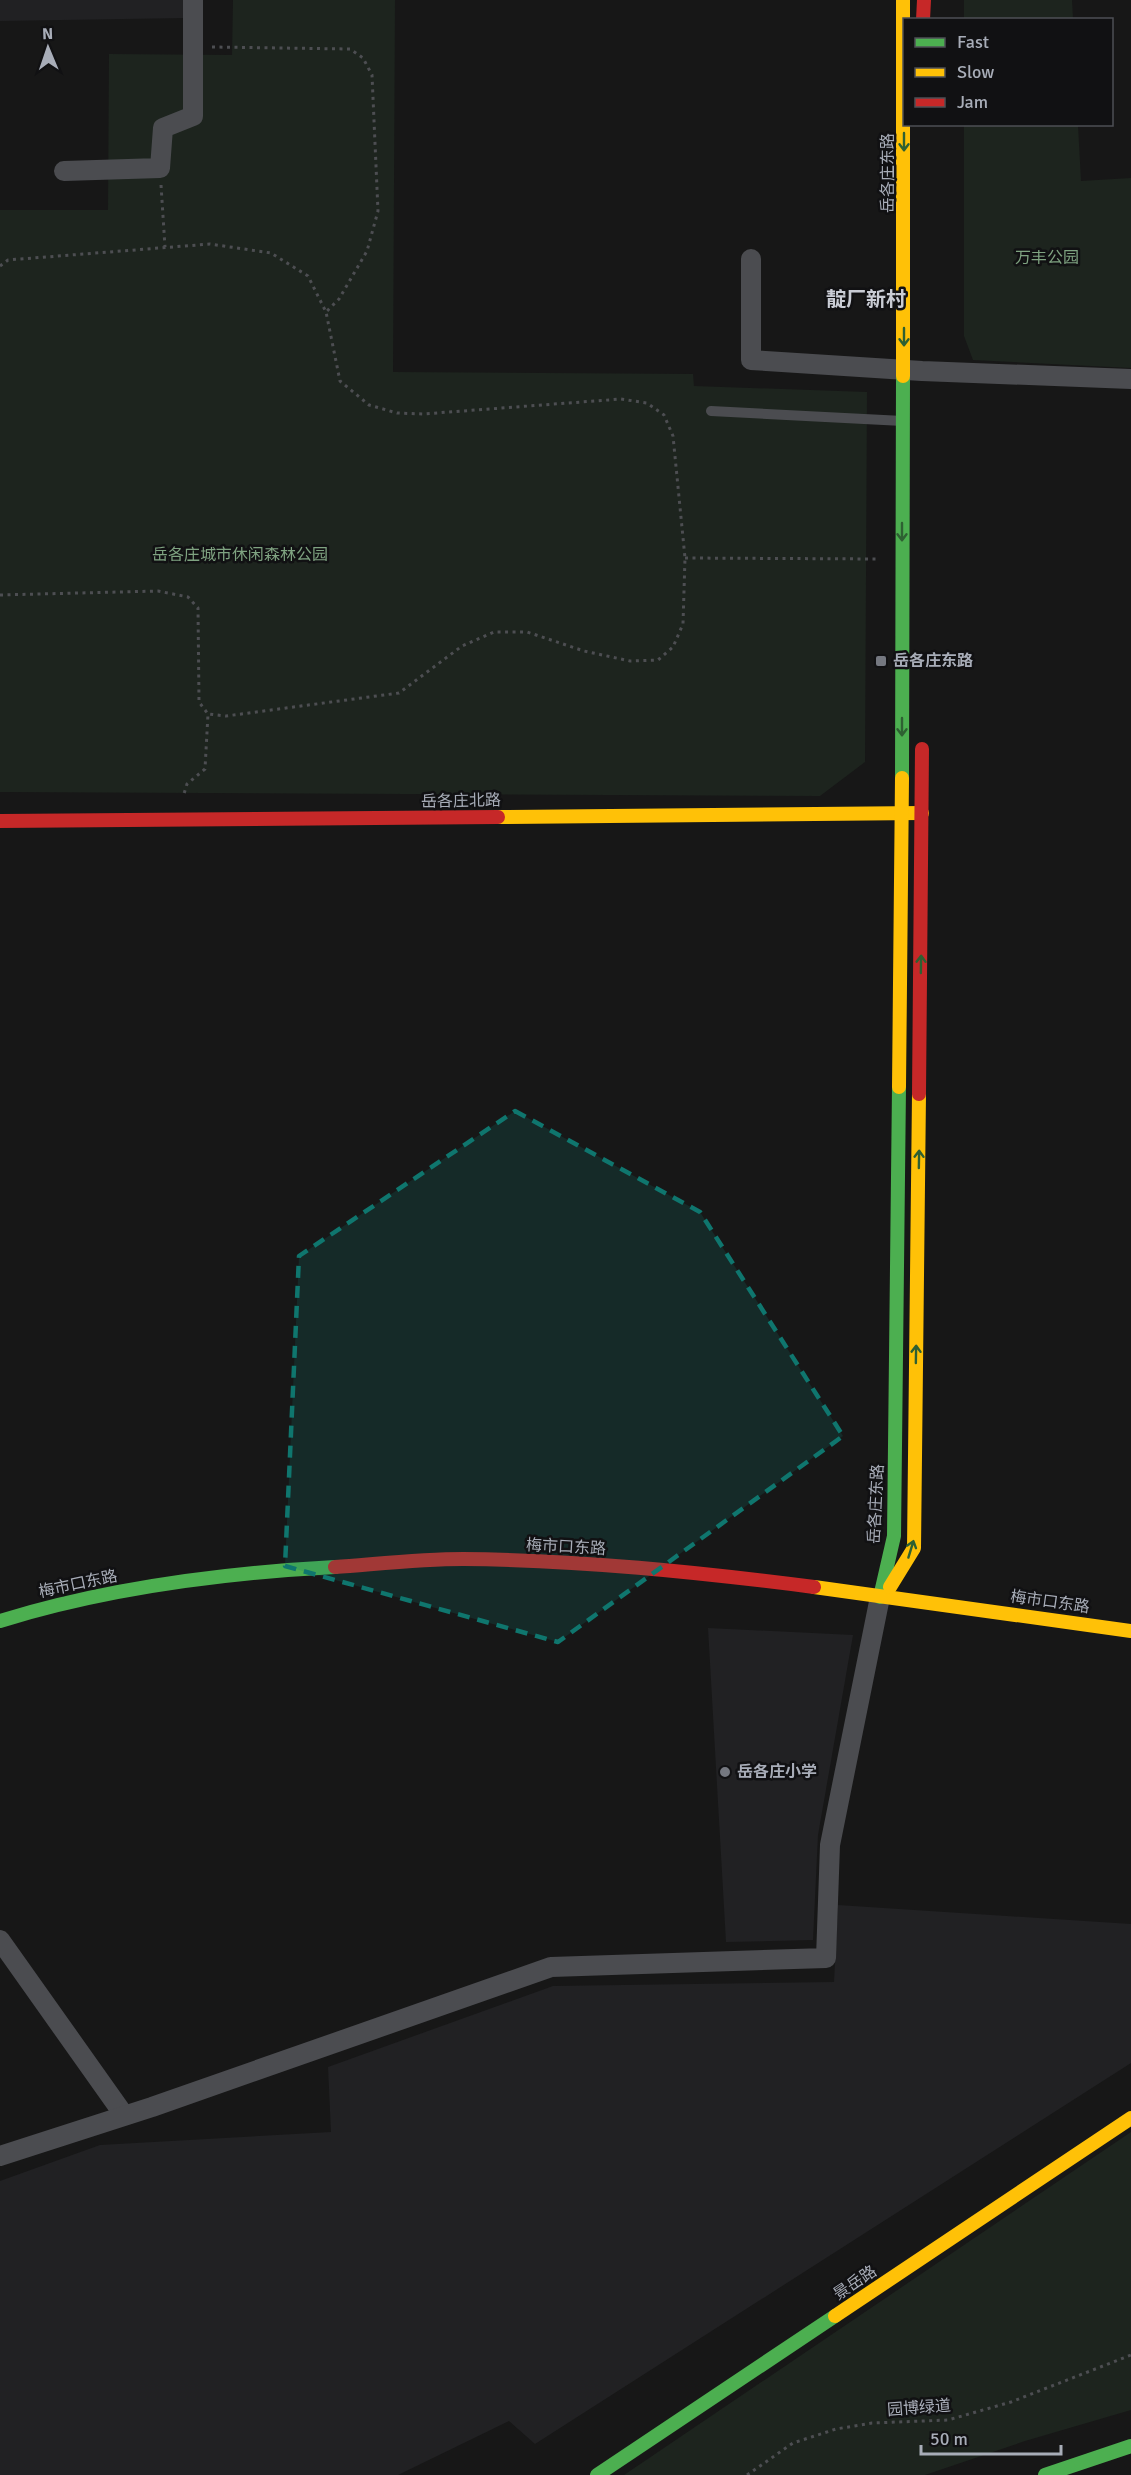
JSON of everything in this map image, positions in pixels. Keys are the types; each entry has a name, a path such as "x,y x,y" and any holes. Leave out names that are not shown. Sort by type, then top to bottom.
{"main road":[{"name":"岳各庄东路","path":"903,0 904,18"},
{"path":"923,18 924,0"},
{"name":"岳各庄东路","path":"880,1597 894,1536 902,813 903,421 917,370 908,126"},
{"path":"880,1597 894,1583 914,1548 922,729"},
{"name":"岳各庄北路","path":"0,821 922,813"},
{"name":"梅市口东路","path":"0,1622 52,1605 139,1588 280,1570 461,1559 600,1564 738,1577 1131,1631"},
{"name":"景岳路","path":"597,2475 1131,2118"},
{"path":"1046,2475 1131,2446"}],"street":[{"path":"64,171 160,168 163,128 192,116 193,0"},
{"path":"751,259 751,360 1131,379"},
{"path":"0,2156 551,1967 826,1958 830,1845 880,1597"},
{"path":"0,1940 124,2115"}],"lane":[{"path":"711,411 903,421"}],"path":[{"path":"193,50 222,46 350,49 363,58 372,75 378,211 367,251 339,299 326,312"},
{"path":"160,168 165,247"},
{"path":"0,266 8,260 210,244 271,253 308,276 326,312 340,381 369,405 397,413 423,414 583,400 621,399 648,404 664,415 673,436 686,558 683,624 673,647 658,660 630,661 584,651 527,632 494,632 462,646 399,693 226,716 208,714"},
{"path":"686,558 902,559"},
{"path":"0,596 158,591 188,597 198,608 199,702 208,714 205,769 187,784 176,820"},
{"name":"园博绿道","path":"747,2475 793,2443 836,2429 872,2423 948,2420 1011,2402 1131,2355"}],"highlighted area":[{"path":"515,1111 700,1212 843,1436 558,1642 285,1566 299,1256"}],"shaded area":[{"path":"0,0 186,0 186,18 0,21"},
{"path":"708,1628 853,1635 818,1835 813,1940 726,1942"},
{"path":"838,1905 1131,1924 1131,2063 535,2444 509,2421 398,2475 0,2475 0,2181 100,2145 331,2132 328,2067 553,1986 834,1982"}],"green space":[{"name":"岳各庄城市休闲森林公园","path":"233,0 395,0 393,372 693,374 694,386 867,392 865,762 820,796 0,792 0,210 108,210 109,54 232,55"},
{"path":"964,0 1072,0 1073,18 964,18"},
{"name":"万丰公园","path":"964,126 1078,126 1081,181 1131,178 1131,368 973,360 964,336"},
{"path":"1131,2132 1131,2410 1025,2441 925,2475 624,2475"}],"traffic: fast":[{"path":"902,778 903,376"},
{"path":"880,1597 894,1536 899,1087"},
{"path":"0,1621 82,1599 166,1584 250,1573 335,1567"},
{"path":"597,2475 835,2316"},
{"path":"1045,2475 1131,2446"}],"traffic: slow":[{"path":"903,0 903,376"},
{"path":"899,1087 902,778"},
{"path":"498,817 922,813"},
{"path":"890,1587 914,1548 919,1094"},
{"path":"814,1587 1131,1631"},
{"path":"835,2316 1131,2118"}],"traffic: jam":[{"path":"923,18 924,0"},
{"path":"919,1094 922,749"},
{"path":"0,821 498,817"},
{"path":"335,1567 447,1559 507,1560 595,1564 814,1587"}],"place":[{"name":"岳各庄东路","path":"881,661"},
{"name":"岳各庄小学","path":"725,1772"}],"district":[{"name":"靛厂新村","path":"866,299"}]}
